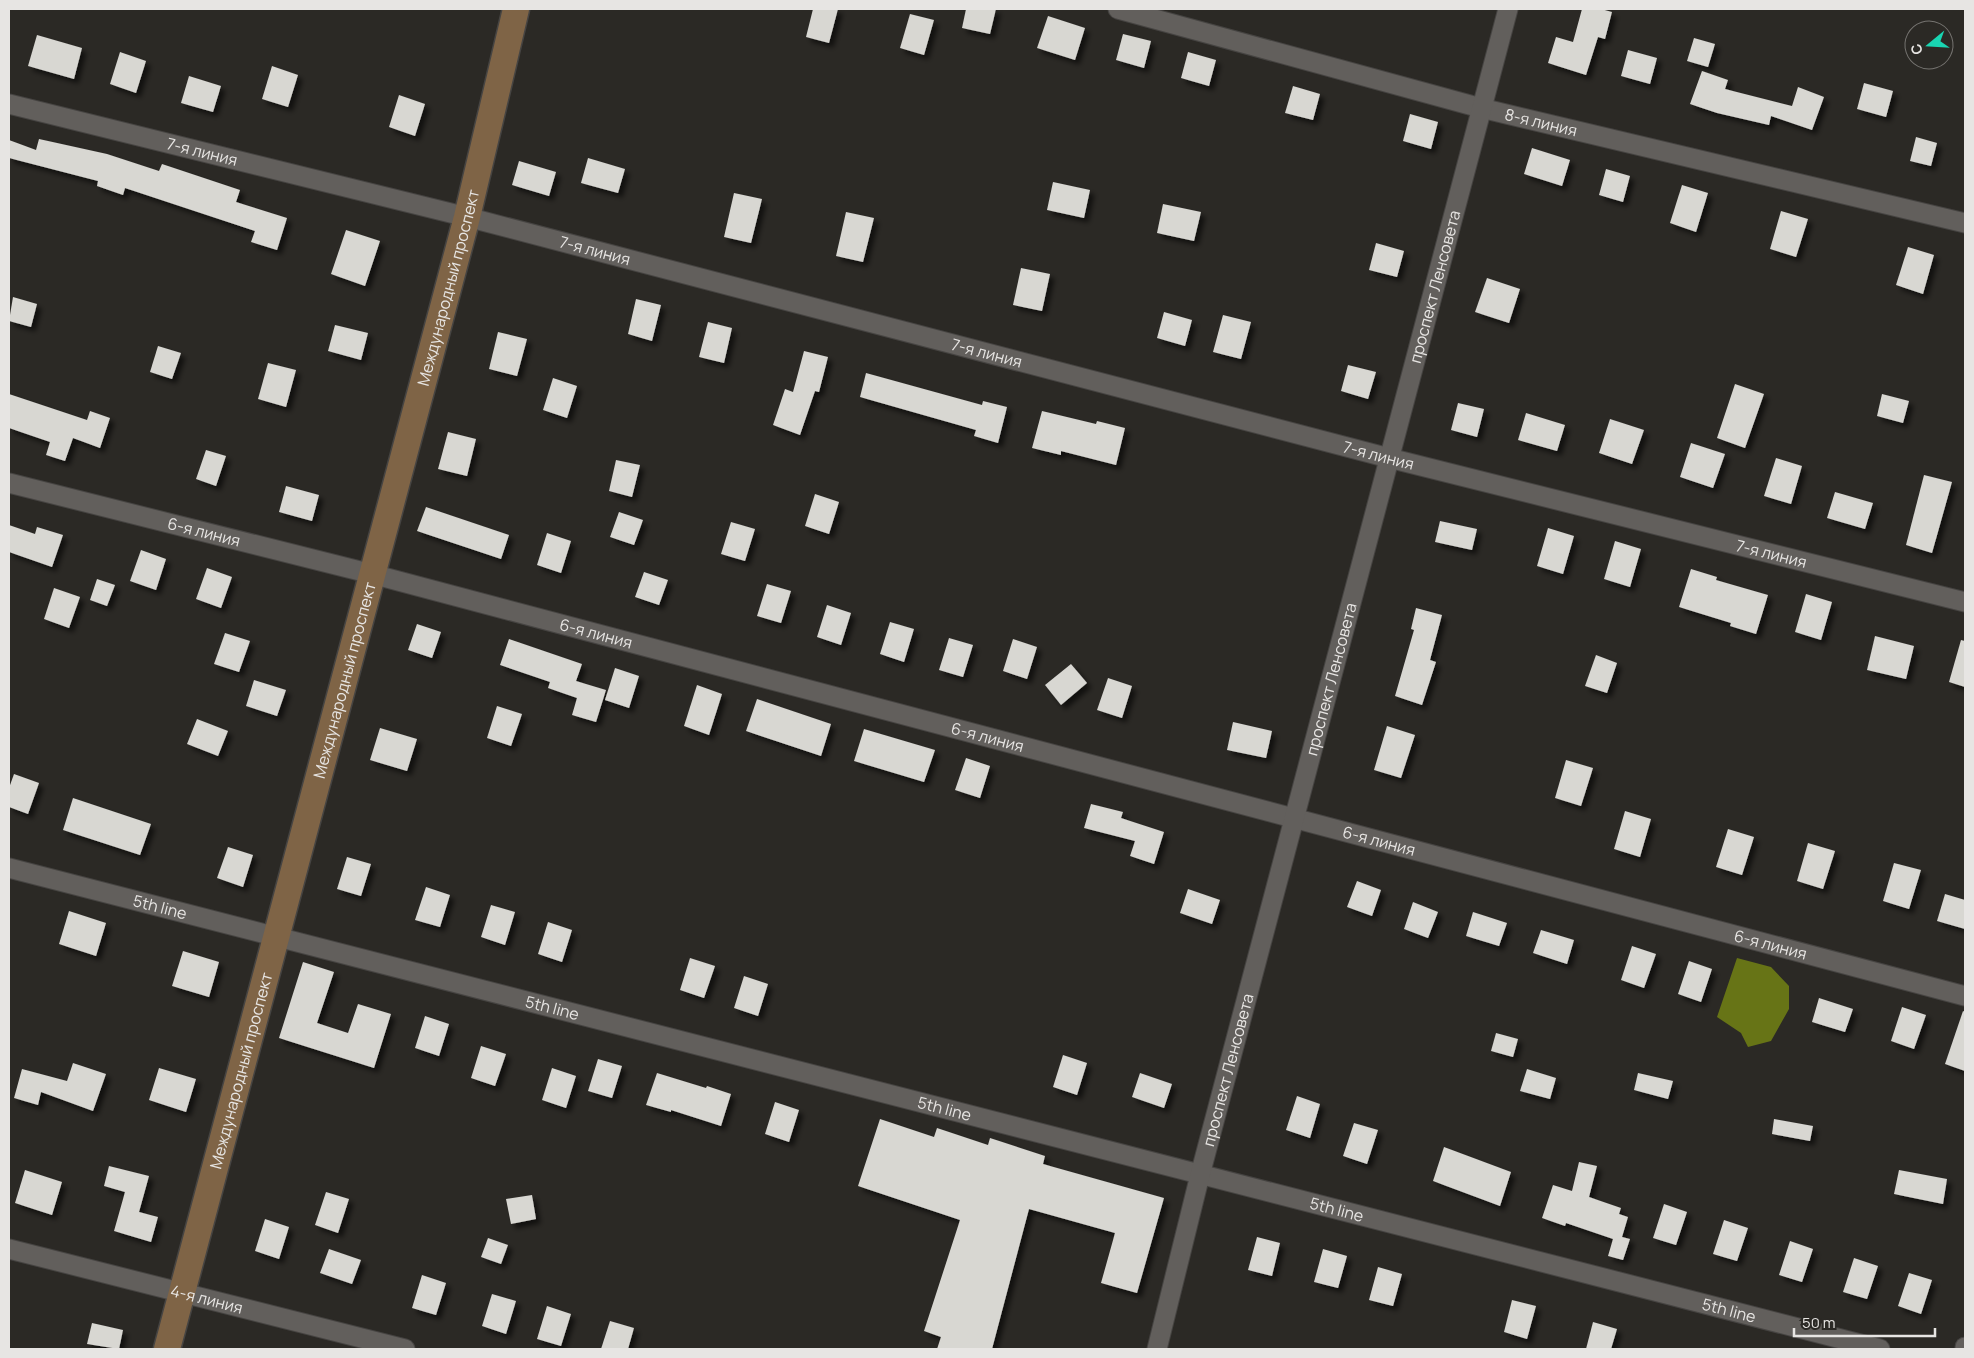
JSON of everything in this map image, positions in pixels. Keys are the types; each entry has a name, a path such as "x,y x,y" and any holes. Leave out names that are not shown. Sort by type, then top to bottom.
{"street":[{"name":"Международный проспект","path":"167,1349 467,217 516,9"},
{"name":"8-я линия","path":"1118,9 1481,108 1965,224"},
{"name":"проспект Ленсовета","path":"1157,1349 1200,1176 1508,9"},
{"name":"7-я линия","path":"9,104 467,217 1389,458 1965,602"},
{"name":"6-я линия","path":"9,483 372,574 1965,996"},
{"name":"5th line","path":"9,868 1200,1176 1880,1349"},
{"name":"4-я линия","path":"9,1249 405,1349"}],"shaded area":[{"path":"1737,958 1771,967 1789,986 1789,1009 1771,1041 1748,1047 1741,1033 1717,1017"}],"building":[{"path":"813,9 838,9 829,43 806,37"},
{"path":"966,9 996,9 990,34 962,28"},
{"path":"1582,9 1601,9 1612,12 1605,39 1598,37 1586,75 1548,63 1556,37 1573,42"},
{"path":"910,14 934,20 924,55 900,48"},
{"path":"1048,16 1085,28 1075,60 1037,48"},
{"path":"1123,34 1151,41 1144,68 1116,60"},
{"path":"37,35 82,48 74,79 28,66"},
{"path":"1694,38 1715,44 1708,67 1687,61"},
{"path":"1628,50 1657,58 1650,84 1621,76"},
{"path":"120,52 146,61 136,93 110,84"},
{"path":"1188,52 1216,60 1209,86 1181,78"},
{"path":"272,66 298,75 288,107 262,99"},
{"path":"1702,71 1728,80 1725,89 1792,106 1798,87 1824,97 1812,130 1771,116 1769,125 1717,113 1690,104"},
{"path":"189,76 221,86 213,112 181,103"},
{"path":"1864,83 1893,91 1886,117 1857,109"},
{"path":"1293,86 1320,94 1313,120 1285,113"},
{"path":"399,95 425,104 415,136 389,127"},
{"path":"1410,114 1438,122 1431,149 1403,141"},
{"path":"1916,137 1937,143 1931,166 1910,161"},
{"path":"39,139 107,154 159,171 162,164 240,190 236,202 287,218 277,250 251,242 255,231 125,188 123,195 97,186 98,181 9,158 9,140 36,150"},
{"path":"1532,148 1570,160 1562,186 1524,174"},
{"path":"588,158 625,169 618,193 581,183"},
{"path":"519,161 556,172 549,196 512,185"},
{"path":"1606,169 1630,176 1623,202 1599,195"},
{"path":"1053,182 1090,190 1084,218 1047,210"},
{"path":"1682,185 1708,193 1696,232 1670,223"},
{"path":"734,193 762,199 751,243 724,237"},
{"path":"1163,204 1201,212 1194,241 1157,233"},
{"path":"1781,211 1808,219 1796,257 1770,249"},
{"path":"846,212 874,218 863,262 836,256"},
{"path":"346,230 380,241 365,286 331,274"},
{"path":"1376,243 1404,251 1397,277 1369,270"},
{"path":"1908,247 1934,255 1923,294 1896,285"},
{"path":"1021,268 1050,274 1042,311 1013,305"},
{"path":"1487,278 1520,289 1509,323 1475,312"},
{"path":"13,297 37,304 31,327 9,321"},
{"path":"636,299 661,305 652,341 628,334"},
{"path":"1164,312 1192,320 1185,346 1157,338"},
{"path":"1223,315 1251,322 1241,359 1213,352"},
{"path":"708,322 732,328 724,363 699,357"},
{"path":"335,325 368,333 361,360 328,351"},
{"path":"498,332 527,339 517,376 489,369"},
{"path":"158,346 181,353 172,379 150,372"},
{"path":"804,351 828,357 819,392 815,391 800,435 773,425 785,389 793,392"},
{"path":"268,363 296,370 286,407 258,399"},
{"path":"1348,365 1376,372 1368,399 1341,391"},
{"path":"866,373 982,405 983,401 1007,407 998,443 974,436 976,430 860,397"},
{"path":"553,378 577,386 567,418 543,410"},
{"path":"1735,384 1764,394 1745,448 1717,438"},
{"path":"9,394 87,420 90,411 110,418 100,448 73,438 65,461 46,455 50,442 9,428"},
{"path":"1882,394 1909,401 1903,423 1877,416"},
{"path":"1458,403 1484,409 1477,437 1451,430"},
{"path":"1042,411 1096,424 1097,421 1125,428 1116,465 1061,451 1061,455 1032,448"},
{"path":"1526,413 1565,425 1557,451 1518,440"},
{"path":"1610,419 1644,430 1632,464 1599,453"},
{"path":"448,432 476,439 467,476 438,469"},
{"path":"1691,443 1725,454 1713,488 1680,477"},
{"path":"206,450 226,456 216,486 196,479"},
{"path":"1776,458 1802,466 1791,504 1764,496"},
{"path":"616,460 640,465 632,497 609,491"},
{"path":"1924,475 1952,482 1932,553 1906,545"},
{"path":"286,486 319,495 312,521 279,512"},
{"path":"1835,492 1873,503 1865,529 1827,518"},
{"path":"815,494 839,502 829,534 805,526"},
{"path":"426,507 509,535 501,559 417,531"},
{"path":"619,512 643,520 634,545 610,537"},
{"path":"1440,521 1477,529 1472,550 1435,542"},
{"path":"731,522 755,529 745,561 721,554"},
{"path":"9,525 35,534 37,527 63,535 52,567 9,552"},
{"path":"1548,528 1574,536 1563,574 1537,566"},
{"path":"547,533 571,541 561,573 537,565"},
{"path":"1615,541 1641,549 1630,587 1604,579"},
{"path":"141,550 166,559 156,590 130,581"},
{"path":"207,568 232,577 221,608 196,599"},
{"path":"1691,569 1717,577 1716,580 1768,595 1756,634 1730,626 1731,623 1679,607"},
{"path":"644,572 668,580 659,605 635,597"},
{"path":"97,579 115,585 107,606 90,600"},
{"path":"767,584 791,591 781,623 757,616"},
{"path":"54,588 80,597 69,628 44,619"},
{"path":"1806,594 1832,602 1821,640 1795,632"},
{"path":"827,605 851,613 841,645 817,637"},
{"path":"1416,608 1442,615 1430,660 1436,662 1422,705 1395,696 1414,630 1411,629"},
{"path":"890,622 914,629 904,662 880,654"},
{"path":"417,624 441,632 432,658 408,650"},
{"path":"225,633 250,641 239,672 214,664"},
{"path":"1875,636 1914,646 1906,679 1867,670"},
{"path":"949,638 973,645 963,677 939,670"},
{"path":"509,639 582,664 576,681 606,690 596,722 572,715 577,698 548,688 550,682 500,665"},
{"path":"1013,639 1037,647 1027,679 1003,671"},
{"path":"1961,640 1965,641 1965,687 1949,682"},
{"path":"1596,655 1617,663 1607,693 1585,686"},
{"path":"1071,664 1087,683 1061,705 1045,685"},
{"path":"615,668 639,676 629,708 605,700"},
{"path":"1108,678 1132,686 1122,718 1097,710"},
{"path":"254,680 286,690 277,716 246,706"},
{"path":"697,685 722,694 709,735 684,726"},
{"path":"757,699 831,724 821,756 746,731"},
{"path":"497,706 522,714 511,746 487,738"},
{"path":"197,719 228,731 218,756 187,744"},
{"path":"1233,722 1272,731 1266,758 1227,750"},
{"path":"1387,726 1415,735 1401,778 1374,770"},
{"path":"380,728 417,739 407,771 370,760"},
{"path":"864,729 935,750 924,782 854,761"},
{"path":"966,758 990,766 980,798 955,790"},
{"path":"1566,760 1593,768 1581,806 1555,798"},
{"path":"14,774 39,783 28,814 9,807 9,788"},
{"path":"73,798 151,824 140,855 63,830"},
{"path":"1091,804 1123,812 1121,818 1164,832 1154,864 1130,856 1135,841 1084,828"},
{"path":"1625,811 1651,819 1640,857 1614,849"},
{"path":"1728,829 1754,837 1742,875 1716,867"},
{"path":"1808,843 1835,851 1823,889 1797,881"},
{"path":"228,847 253,855 243,887 217,878"},
{"path":"347,857 371,864 361,896 337,889"},
{"path":"1894,863 1921,870 1909,909 1883,901"},
{"path":"1357,881 1381,890 1372,916 1347,907"},
{"path":"426,887 450,895 440,927 415,920"},
{"path":"1188,889 1220,900 1212,924 1180,913"},
{"path":"1945,894 1965,900 1965,929 1937,921"},
{"path":"1413,902 1438,912 1428,938 1404,929"},
{"path":"491,905 515,912 505,945 481,937"},
{"path":"69,911 106,923 96,956 59,944"},
{"path":"1473,912 1507,923 1499,946 1466,936"},
{"path":"548,922 572,930 562,962 538,954"},
{"path":"1541,930 1574,940 1567,964 1533,953"},
{"path":"1632,946 1656,954 1644,988 1621,980"},
{"path":"183,951 219,962 209,997 172,986"},
{"path":"690,958 715,966 704,998 680,990"},
{"path":"1689,961 1712,969 1701,1002 1678,994"},
{"path":"303,962 334,972 317,1023 348,1033 358,1004 391,1014 374,1068 279,1038"},
{"path":"744,976 768,984 758,1016 734,1008"},
{"path":"1819,998 1853,1009 1845,1032 1812,1022"},
{"path":"1902,1007 1926,1015 1914,1049 1891,1041"},
{"path":"1963,1011 1965,1012 1965,1071 1945,1064"},
{"path":"425,1016 449,1024 439,1056 415,1048"},
{"path":"1496,1033 1518,1039 1513,1057 1491,1051"},
{"path":"481,1046 506,1054 495,1086 471,1078"},
{"path":"1063,1055 1087,1063 1077,1095 1053,1087"},
{"path":"598,1059 622,1066 612,1098 588,1091"},
{"path":"73,1063 106,1074 93,1111 41,1092 38,1105 14,1098 22,1069 67,1081"},
{"path":"159,1068 196,1079 186,1112 149,1100"},
{"path":"552,1068 576,1076 566,1108 542,1100"},
{"path":"1527,1069 1556,1078 1550,1099 1520,1091"},
{"path":"657,1073 731,1094 721,1126 671,1110 671,1112 646,1105"},
{"path":"1140,1073 1172,1084 1164,1108 1132,1097"},
{"path":"1638,1073 1673,1081 1668,1099 1634,1090"},
{"path":"1297,1096 1320,1104 1310,1138 1286,1130"},
{"path":"775,1102 799,1110 789,1142 765,1134"},
{"path":"880,1119 934,1137 937,1128 988,1145 990,1138 1045,1156 1043,1164 1164,1198 1137,1293 1101,1283 1115,1233 1029,1209 992,1349 937,1349 941,1337 924,1331 960,1220 858,1186"},
{"path":"1774,1119 1813,1126 1810,1141 1772,1134"},
{"path":"1354,1123 1378,1130 1367,1164 1343,1156"},
{"path":"1444,1147 1511,1172 1500,1206 1433,1181"},
{"path":"1579,1162 1597,1166 1589,1197 1621,1208 1619,1214 1628,1217 1622,1237 1630,1239 1623,1260 1608,1256 1613,1239 1566,1223 1565,1226 1542,1218 1553,1185 1572,1191"},
{"path":"109,1166 149,1176 139,1212 158,1217 151,1242 114,1231 125,1192 104,1186"},
{"path":"25,1170 62,1182 52,1215 15,1203"},
{"path":"1899,1170 1947,1179 1943,1204 1894,1194"},
{"path":"326,1192 349,1199 338,1233 315,1225"},
{"path":"532,1195 536,1219 511,1224 506,1199"},
{"path":"1664,1204 1687,1212 1676,1245 1653,1238"},
{"path":"265,1219 289,1227 279,1259 255,1251"},
{"path":"1724,1220 1748,1228 1737,1261 1713,1254"},
{"path":"1257,1237 1280,1243 1272,1276 1248,1270"},
{"path":"488,1238 508,1245 501,1264 481,1257"},
{"path":"1790,1241 1813,1249 1802,1282 1779,1275"},
{"path":"329,1249 361,1260 352,1284 320,1273"},
{"path":"1323,1249 1347,1256 1338,1288 1314,1282"},
{"path":"1854,1258 1878,1266 1867,1299 1843,1292"},
{"path":"1378,1267 1402,1274 1393,1306 1369,1300"},
{"path":"1909,1273 1932,1280 1921,1314 1898,1306"},
{"path":"422,1275 446,1283 436,1315 412,1308"},
{"path":"492,1294 516,1301 506,1334 482,1326"},
{"path":"1512,1300 1536,1306 1527,1339 1504,1332"},
{"path":"547,1306 571,1314 561,1346 537,1339"},
{"path":"610,1321 634,1328 628,1349 601,1349"},
{"path":"1593,1322 1617,1329 1611,1349 1586,1349"},
{"path":"92,1323 123,1330 119,1349 87,1344"}]}
